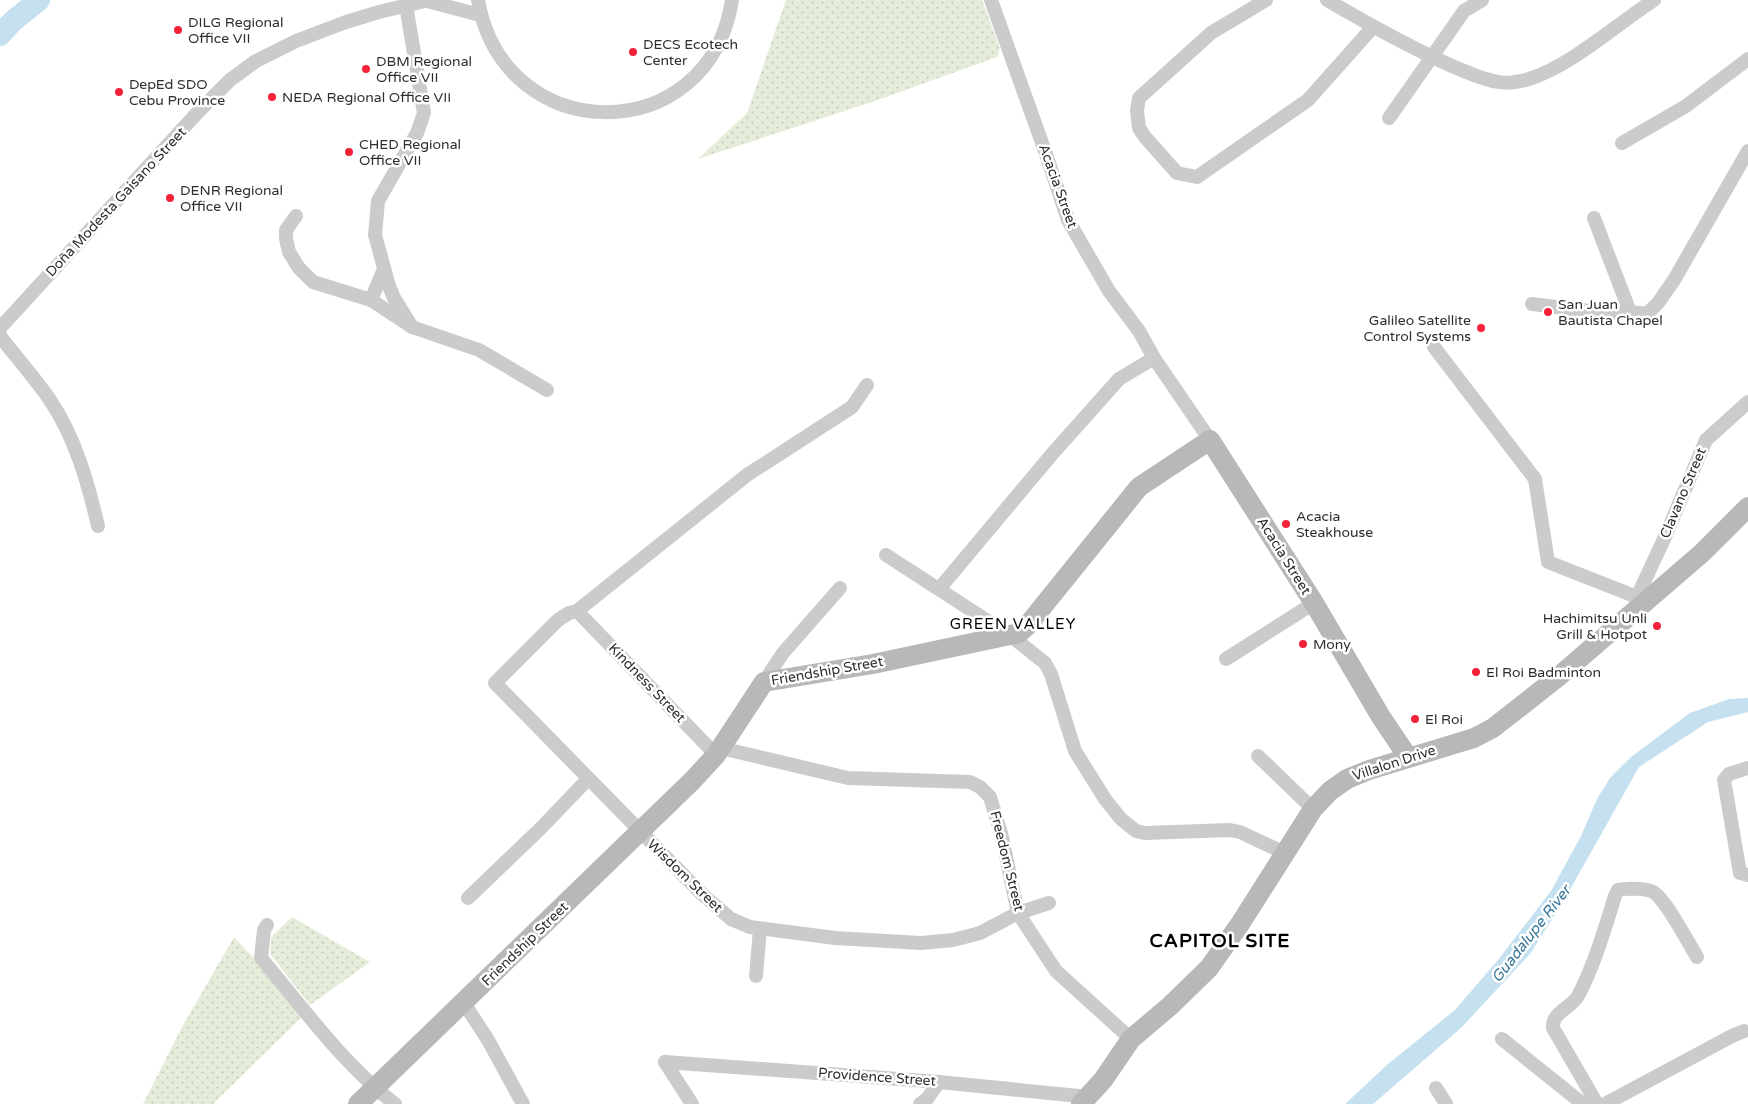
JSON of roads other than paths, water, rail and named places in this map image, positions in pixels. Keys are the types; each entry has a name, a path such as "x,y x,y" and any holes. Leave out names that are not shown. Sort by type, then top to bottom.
{"street":[{"name":"Doña Modesta Gaisano Street","path":"0,328 199,111 230,80 256,61 296,42 346,22 428,0 480,15"},
{"path":"478,0 480,15 491,44 509,69 532,90 559,104 589,112 610,113 650,105 678,91 690,81 710,58 718,45 729,16 732,0"},
{"name":"Acacia Street","path":"991,0 1068,220 1104,283 1139,331 1154,358 1210,440 1314,603 1381,717 1408,758"},
{"path":"1266,0 1211,33 1139,98 1137,111 1140,128 1145,137 1177,173 1196,177 1308,100 1373,27"},
{"path":"1327,0 1373,27 1432,57 1482,79 1499,83 1522,81 1554,68 1654,0"},
{"path":"1389,118 1464,10 1482,0"},
{"path":"406,5 424,113 417,133 378,201 375,235 388,286 412,327"},
{"path":"1622,143 1686,106 1748,59"},
{"path":"1532,304 1606,313 1630,312 1647,314 1674,280 1748,151"},
{"path":"296,216 286,230 289,252 299,268 313,282 371,300 412,327 479,350 547,390"},
{"path":"1594,218 1630,312"},
{"path":"371,300 384,269"},
{"path":"0,336 50,400 68,434 85,476 98,526"},
{"path":"1434,347 1535,478 1548,562 1640,601"},
{"path":"939,589 1053,453 1119,378 1154,358"},
{"path":"577,611 746,475 852,407 867,385"},
{"name":"Clavano Street","path":"1640,601 1706,440 1748,402"},
{"name":"Friendship Street","path":"358,1104 640,832 719,752 764,682 873,664 1019,633 1027,626 1139,487 1210,440"},
{"name":"Villalon Drive","path":"1085,1100 1131,1039 1170,1006 1209,968 1314,809 1330,790 1347,779 1369,770 1474,738 1493,728 1558,677 1640,601 1702,553 1748,506"},
{"path":"886,555 1010,636 1045,663 1051,674 1075,751 1105,799 1121,819 1136,831 1145,833 1230,830 1240,832 1285,853"},
{"path":"764,682 783,653 840,588"},
{"path":"1226,659 1314,603"},
{"name":"Wisdom Street","path":"577,611 569,613 558,620 495,683 640,832 702,894 731,919 750,928 760,930 835,938 921,943 953,940 980,933 1018,913 1049,903"},
{"name":"Kindness Street","path":"577,611 719,752"},
{"name":"Freedom Street","path":"719,752 848,778 970,782 980,787 990,797 1002,833 1018,913 1056,971 1131,1039"},
{"path":"1258,756 1314,809"},
{"path":"1748,768 1729,774 1724,780 1740,873 1748,875"},
{"path":"468,898 541,828 588,779"},
{"path":"1597,1104 1553,1028 1552,1023 1555,1017 1577,998 1602,938 1614,896 1618,890 1625,888 1653,892 1662,901 1697,957"},
{"path":"267,925 264,930 261,958 333,1044 374,1088 395,1104"},
{"path":"756,976 760,930"},
{"path":"464,1002 488,1040 523,1104"},
{"path":"1605,1104 1744,1031"},
{"path":"1502,1039 1584,1104"},
{"name":"Providence Street","path":"692,1104 665,1062 939,1082 1085,1100"},
{"path":"920,1104 927,1099 939,1082"},
{"path":"1436,1088 1446,1104"}],"water":[{"name":"Guadalupe River","path":"1748,698 1748,712 1708,722 1639,767 1563,902 1530,954 1461,1028 1373,1104 1345,1104 1388,1064 1455,1010 1498,960 1551,891 1581,836 1597,799 1610,778 1631,757 1690,713 1729,699"}],"waterway":[{"path":"0,35 13,21 39,0"}],"place":[{"name":"DILG Regional Office VII","path":"178,30"},
{"name":"DECS Ecotech Center","path":"633,52"},
{"name":"DBM Regional Office VII","path":"366,69"},
{"name":"DepEd SDO Cebu Province","path":"119,92"},
{"name":"NEDA Regional Office VII","path":"272,97"},
{"name":"CHED Regional Office VII","path":"349,152"},
{"name":"DENR Regional Office VII","path":"170,198"},
{"name":"San Juan Bautista Chapel","path":"1548,312"},
{"name":"Galileo Satellite Control Systems","path":"1481,328"},
{"name":"Acacia Steakhouse","path":"1286,524"},
{"name":"Hachimitsu Unli Grill & Hotpot","path":"1657,626"},
{"name":"Mony","path":"1303,644"},
{"name":"El Roi Badminton","path":"1476,672"},
{"name":"El Roi","path":"1415,719"}],"district":[{"name":"GREEN VALLEY","path":"1013,624"},
{"name":"CAPITOL SITE","path":"1220,941"}]}
